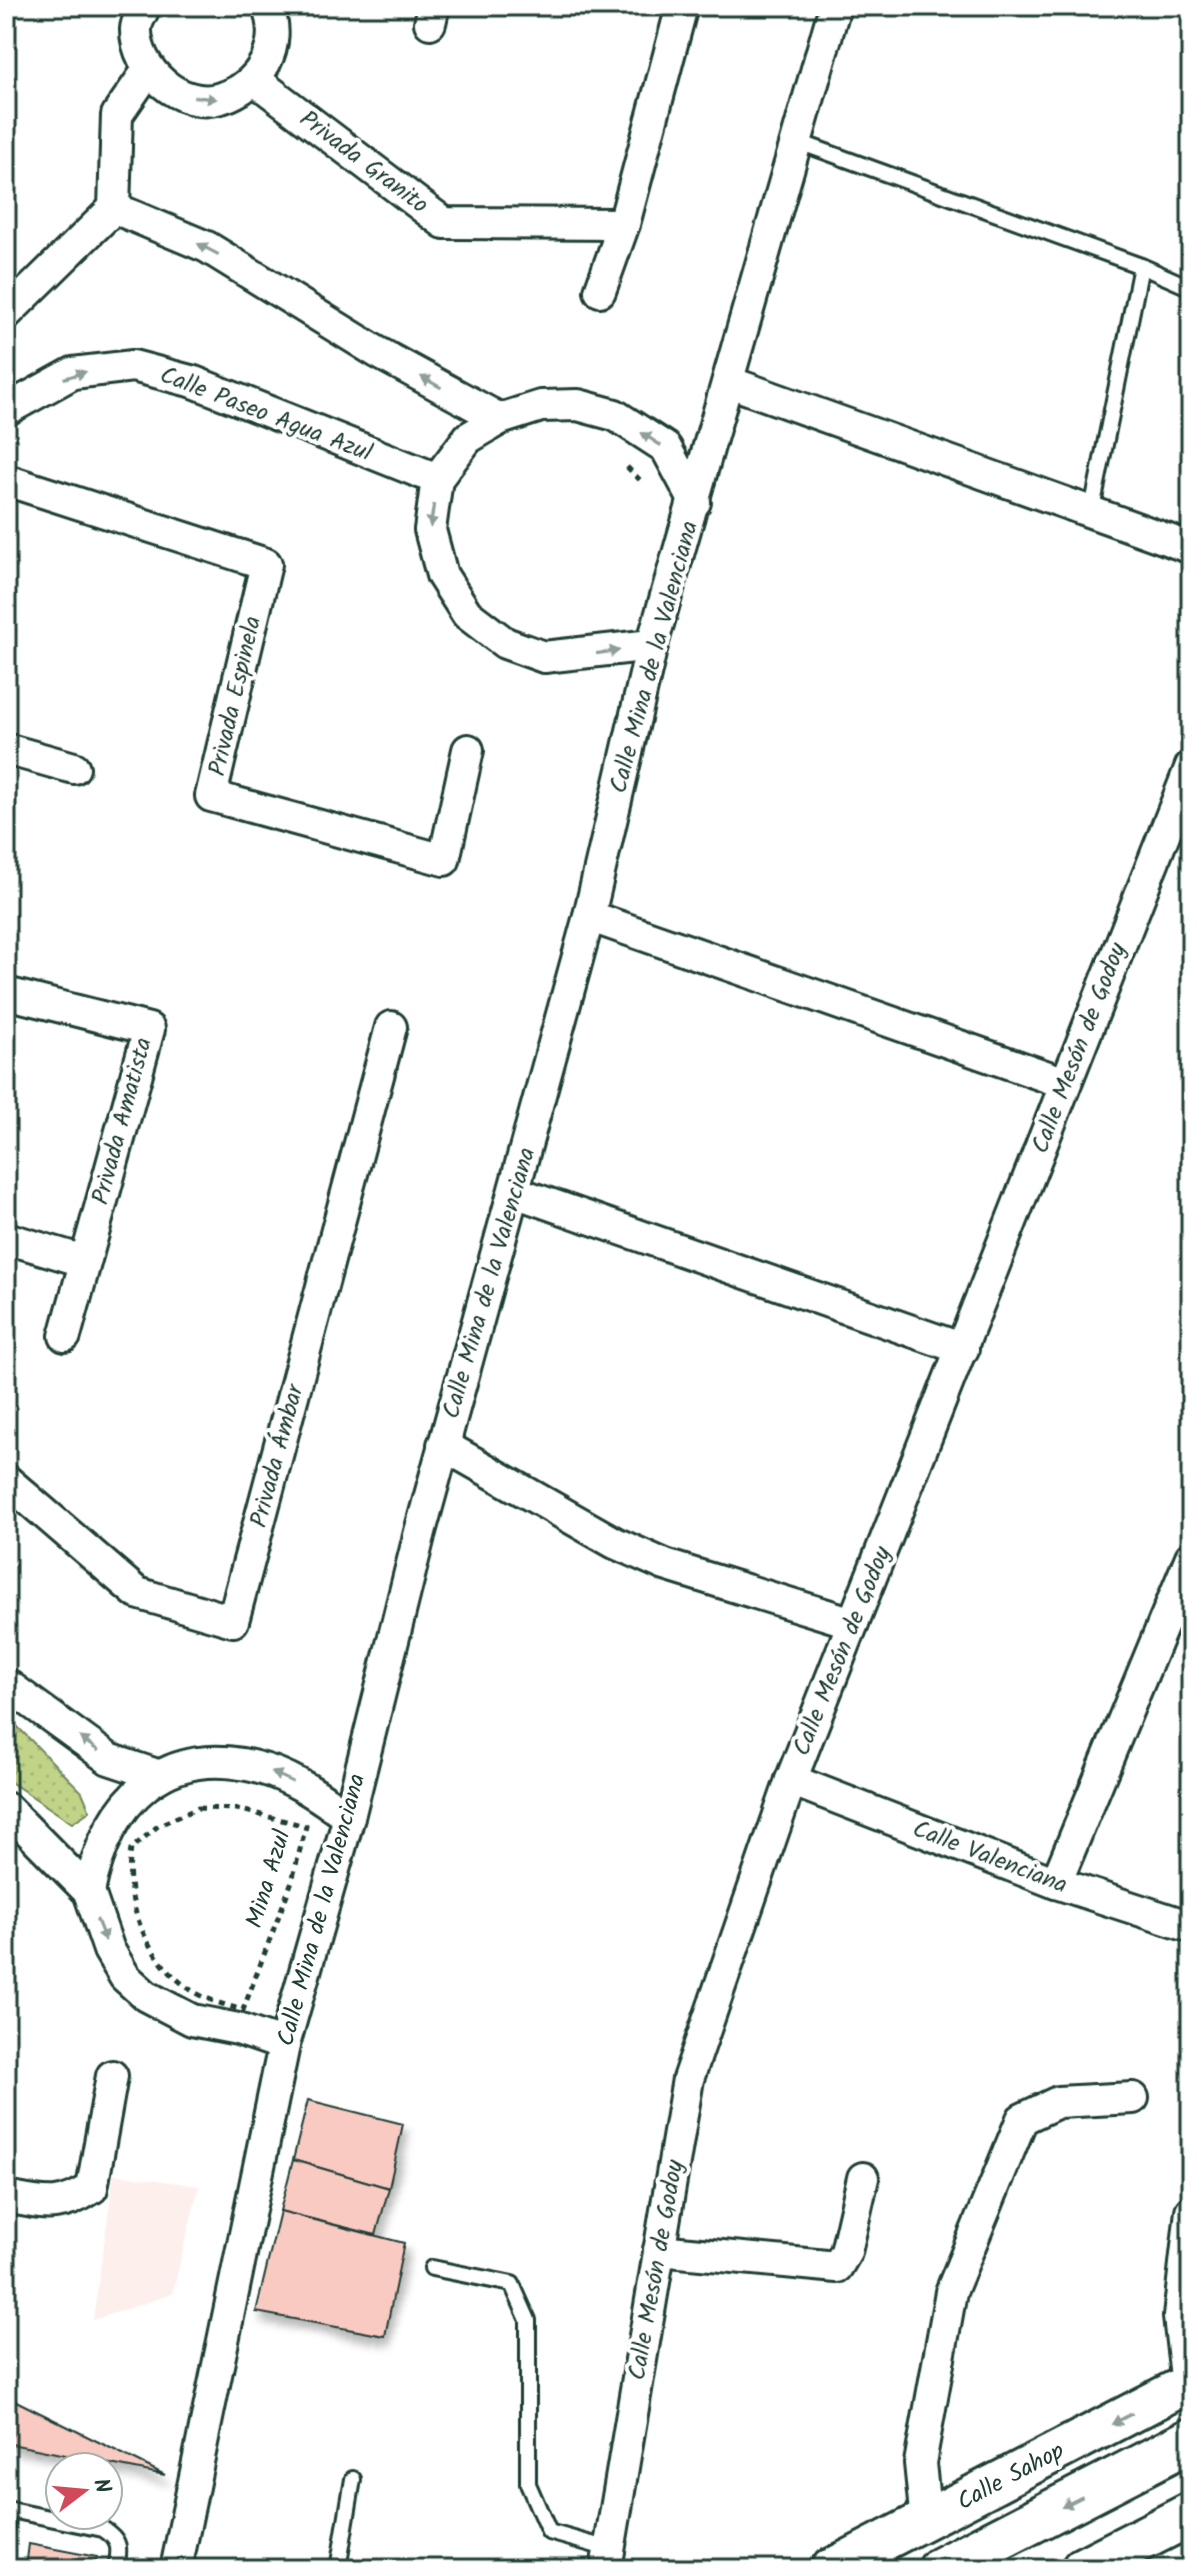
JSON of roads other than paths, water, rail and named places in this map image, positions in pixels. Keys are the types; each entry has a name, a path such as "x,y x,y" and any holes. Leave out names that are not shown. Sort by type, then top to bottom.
{"main road":[{"name":"Calle Sahop","path":"940,2569 1191,2440"},
{"path":"1083,2569 1191,2514"}],"street":[{"path":"145,6 136,29 148,70 179,96 219,99 255,80 271,53 273,21 267,6"},
{"path":"600,291 624,224 682,6"},
{"name":"Calle Mina de la Valenciana","path":"176,2569 284,2045 349,1817 443,1445 589,916 652,645 835,6"},
{"path":"6,314 114,208 117,115 148,70"},
{"name":"Privada Granito","path":"255,80 444,223 624,224"},
{"path":"114,208 207,247 377,352 500,419"},
{"name":"Calle Paseo Agua Azul","path":"6,410 73,373 133,366 194,382 437,479"},
{"path":"729,382 1191,548"},
{"path":"652,645 544,657 505,643 467,614 442,575 430,530 437,479 468,438 500,419 541,406 578,405 615,415 666,448 695,502"},
{"name":"Privada Espinela","path":"6,480 266,564 211,796 444,860 468,750"},
{"path":"6,749 74,768"},
{"name":"Calle Mesón de Godoy","path":"607,2559 688,2079 791,1780 1191,766"},
{"path":"589,916 1065,1083"},
{"name":"Privada Amatista","path":"6,993 149,1029 65,1336"},
{"name":"Privada Ámbar","path":"6,1480 137,1593 233,1621 391,1027"},
{"path":"515,1192 963,1349"},
{"path":"6,1238 84,1261"},
{"path":"443,1445 615,1543 665,1565 853,1623"},
{"path":"1056,1883 1191,1557"},
{"path":"6,1684 109,1759 160,1776"},
{"path":"89,1892 94,1864 121,1808 137,1791 160,1776 197,1765 235,1763 265,1769 310,1790 349,1817"},
{"name":"Calle Valenciana","path":"791,1780 1056,1883 1191,1927"},
{"path":"6,1808 89,1892 109,1950 125,1977 146,1996 192,2020 238,2029 284,2045"},
{"path":"6,2197 52,2206 73,2201 92,2188 112,2076"},
{"path":"926,2522 920,2463 951,2292 1022,2119 1058,2102 1133,2098"},
{"path":"659,2250 837,2267 846,2252 863,2178"},
{"path":"1189,2384 1179,2317 1191,2211"},
{"name":"Calle Sahop","path":"830,2569 1189,2384"}],"lane":[{"path":"796,141 1141,266 1191,288"},
{"path":"1091,514 1141,266"},
{"path":"432,2268 512,2284 528,2320 528,2484 549,2532 607,2559"},
{"path":"338,2569 353,2479"},
{"path":"6,2528 8,2509 103,2529 115,2536 120,2546 116,2569"}]}
